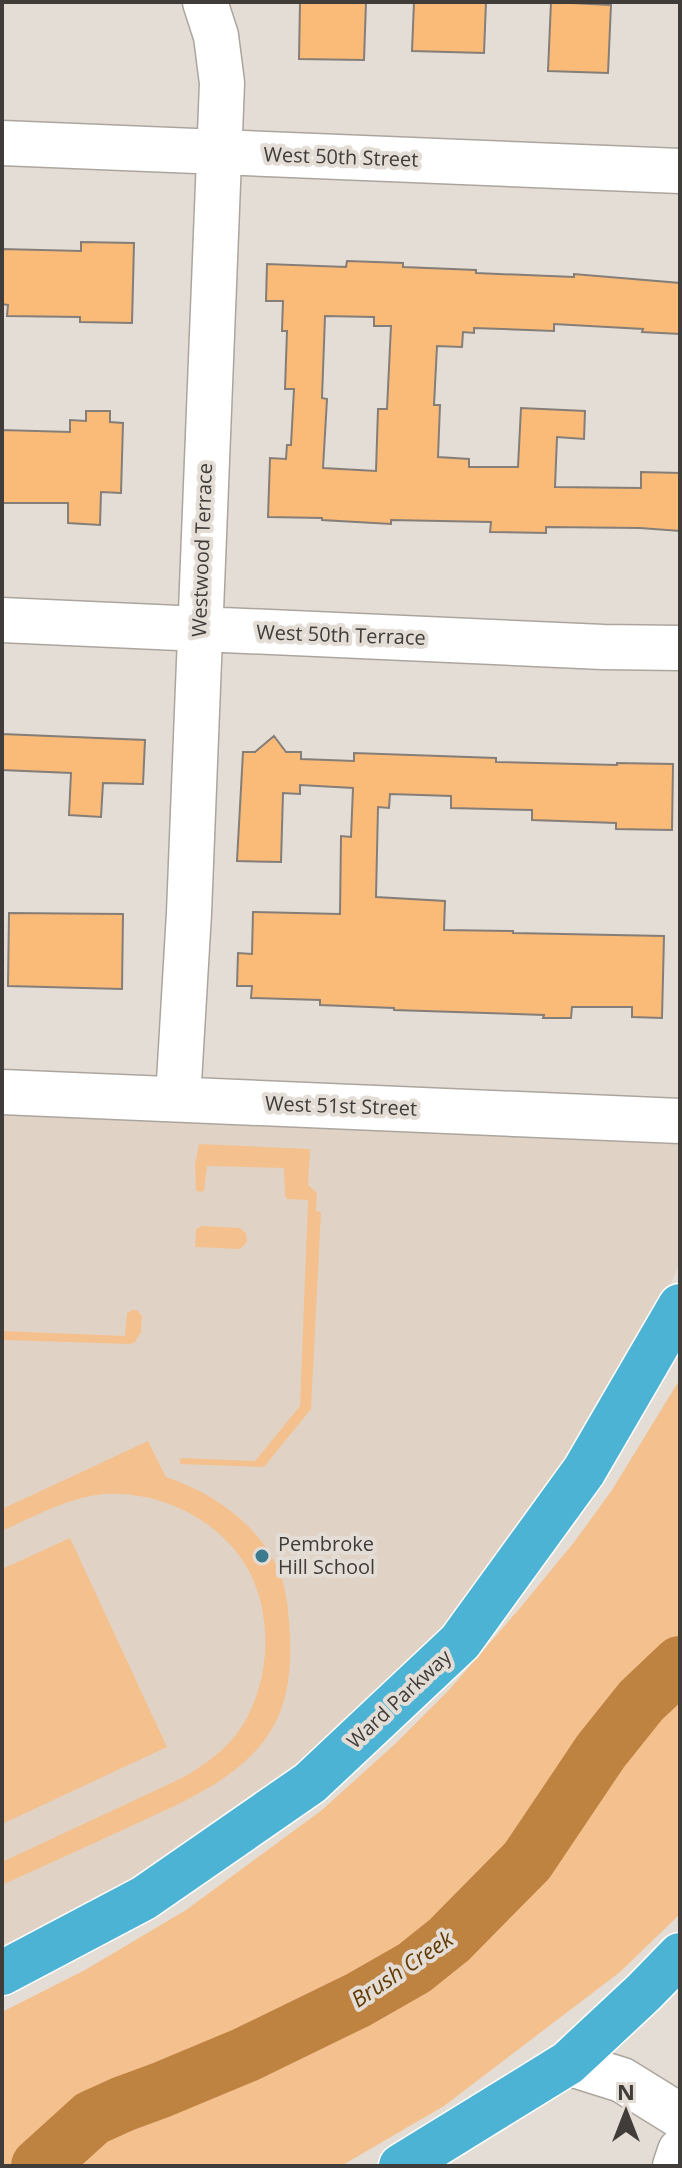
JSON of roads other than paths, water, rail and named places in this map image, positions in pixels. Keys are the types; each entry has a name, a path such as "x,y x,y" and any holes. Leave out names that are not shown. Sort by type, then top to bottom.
{"highway":[{"name":"Ward Parkway","path":"2,1973 144,1898 310,1783 460,1642 584,1471 680,1306"},
{"path":"401,2166 568,2063 680,1955"}],"street":[{"name":"Westwood Terrace","path":"178,1099 189,913 222,83 216,36 205,2"},
{"name":"West 50th Street","path":"2,143 680,171"},
{"name":"West 50th Terrace","path":"2,620 680,648"},
{"name":"West 51st Street","path":"2,1092 680,1121"},
{"path":"568,2063 622,2080 680,2116"},
{"path":"675,2166 680,2151"}],"waterway":[{"name":"Brush Creek","path":"39,2166 92,2118 245,2055 358,2000 414,1968 449,1940 527,1861 601,1751 641,1701 680,1664"}],"place":[{"name":"Pembroke Hill School","path":"262,1556"}]}
